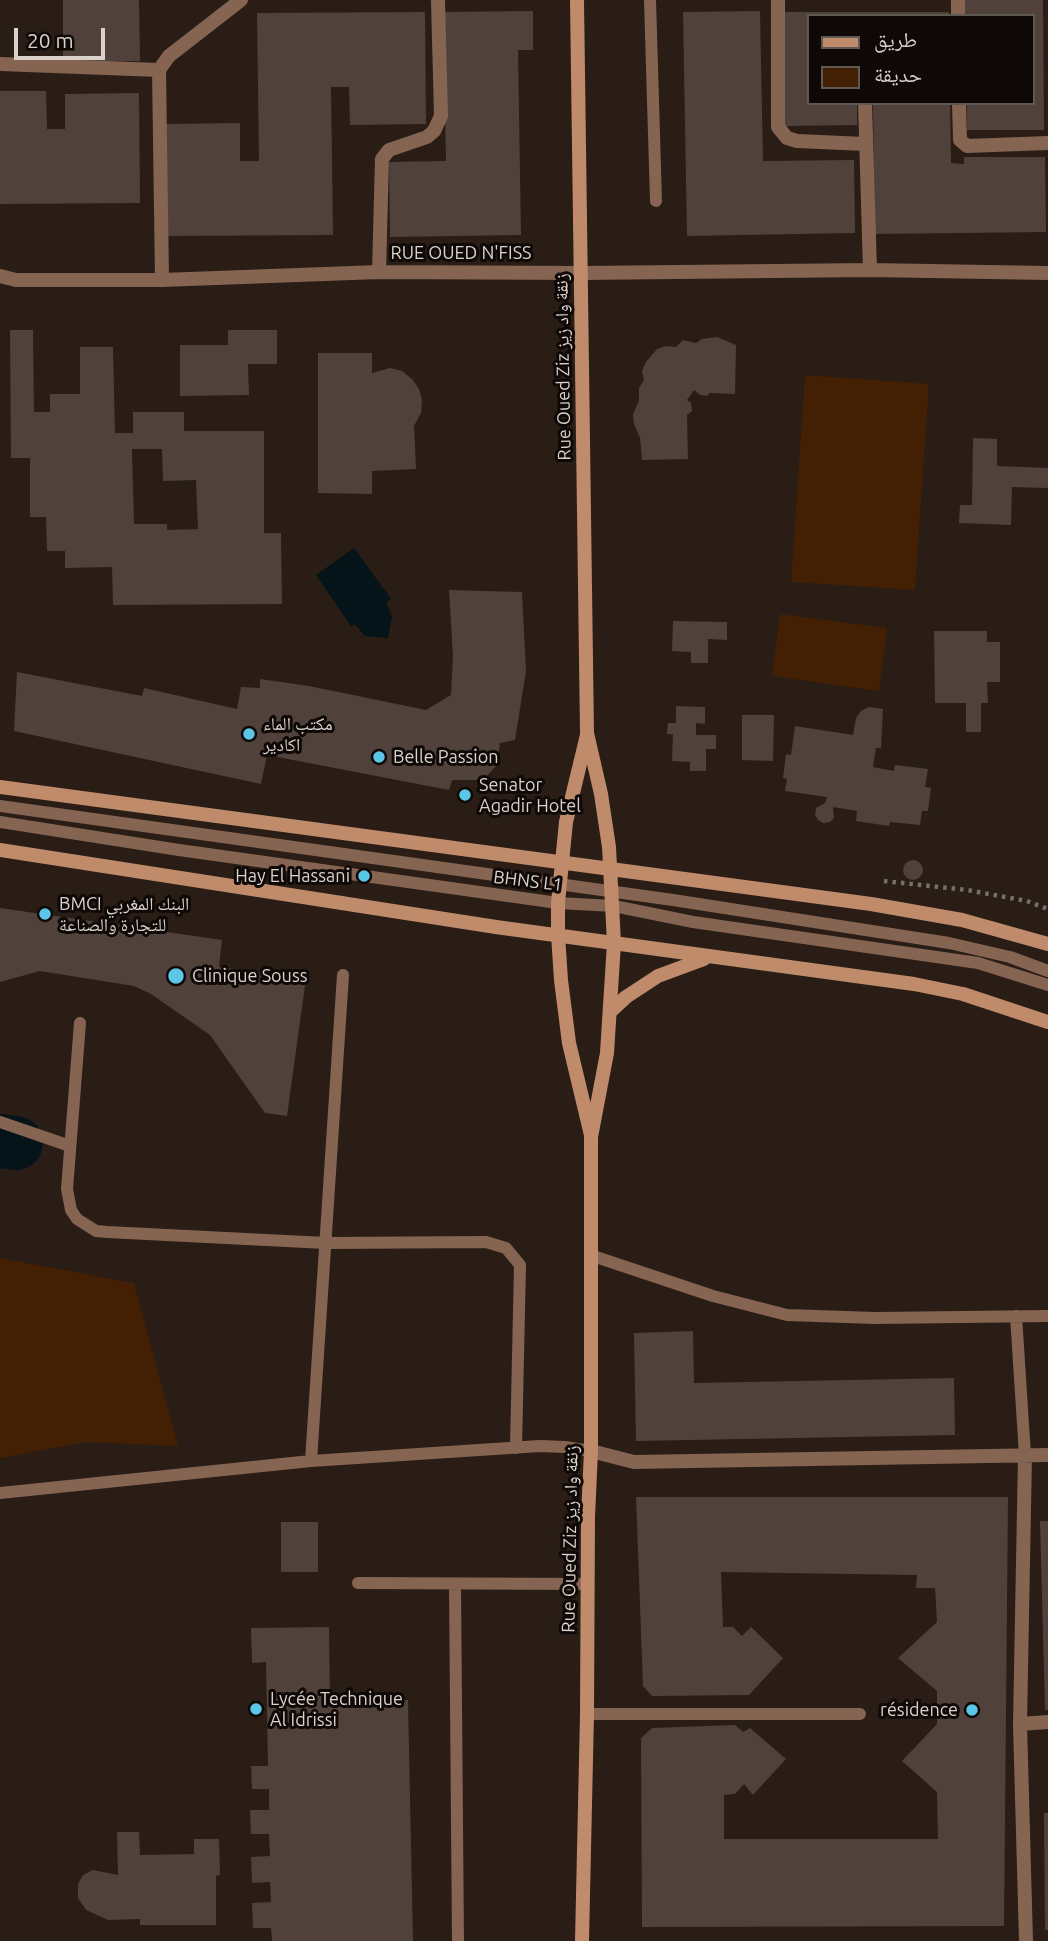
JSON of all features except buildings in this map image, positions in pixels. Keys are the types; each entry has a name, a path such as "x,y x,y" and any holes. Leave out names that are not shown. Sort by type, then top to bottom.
{"street":[{"path":"162,280 159,70 169,56 241,0"},
{"path":"379,272 382,159 389,150 427,137 434,131 441,116 438,0"},
{"name":"Rue Oued Ziz زنقة واد زيز","path":"577,0 587,733 601,794 611,869 614,943 612,1010 607,1053 591,1138 591,1451 582,1941"},
{"path":"778,0 778,127 781,133 797,141 865,144"},
{"path":"0,64 159,70"},
{"path":"865,105 870,270"},
{"path":"959,105 960,139 967,146 1048,143"},
{"name":"RUE OUED N'FISS","path":"0,276 16,280 162,280 379,272 870,270 1048,273"},
{"name":"Rue Oued Ziz زنقة واد زيز","path":"587,733 572,792 562,862 558,935 567,1033 591,1138"},
{"path":"0,787 185,814 871,904 1006,930 1048,944"},
{"path":"0,849 558,935 914,984 975,998 1048,1022"},
{"path":"612,1010 626,997 658,976 691,962 714,957"},
{"path":"591,1451 634,1462 1048,1455"},
{"path":"1025,1455 1020,1724 1026,1941"},
{"path":"1020,1724 1048,1722"}],"lane":[{"path":"650,0 656,201"},
{"name":"BHNS L1","path":"0,806 560,885 693,922 978,963 1048,985"},
{"name":"BHNS L1","path":"0,822 558,903 613,899 949,943 1010,957 1048,971"},
{"path":"311,1461 343,975"},
{"path":"80,1023 68,1200 77,1219 96,1231 326,1243 486,1242 506,1248 520,1265 516,1448"},
{"path":"0,1122 70,1146"},
{"path":"590,1255 713,1296 788,1315 876,1318 1048,1316"},
{"path":"1016,1316 1025,1455"},
{"path":"0,1493 311,1461 516,1448 565,1447 591,1451"},
{"path":"358,1583 588,1584"},
{"path":"455,1584 458,1941"},
{"path":"587,1714 860,1714"}],"green space":[{"path":"805,375 929,384 915,590 791,582"},
{"path":"780,614 887,628 879,691 772,676"},
{"path":"0,1258 134,1283 178,1446 87,1442 0,1458"}],"shaded area":[{"path":"354,548 391,599 386,603 392,616 388,638 365,636 355,624 351,626 316,575"}],"waterway":[{"path":"0,1141 16,1143"}],"place":[{"name":"مكتب الماء اكادير","path":"249,734"},
{"name":"Belle Passion","path":"379,757"},
{"name":"Senator Agadir Hotel","path":"465,795"},
{"name":"Hay El Hassani","path":"364,876"},
{"name":"BMCI البنك المغربي للتجارة والصناعة","path":"45,914"},
{"name":"Clinique Souss","path":"176,976"},
{"name":"Lycée Technique Al Idrissi","path":"256,1709"},
{"name":"résidence","path":"972,1710"}]}
